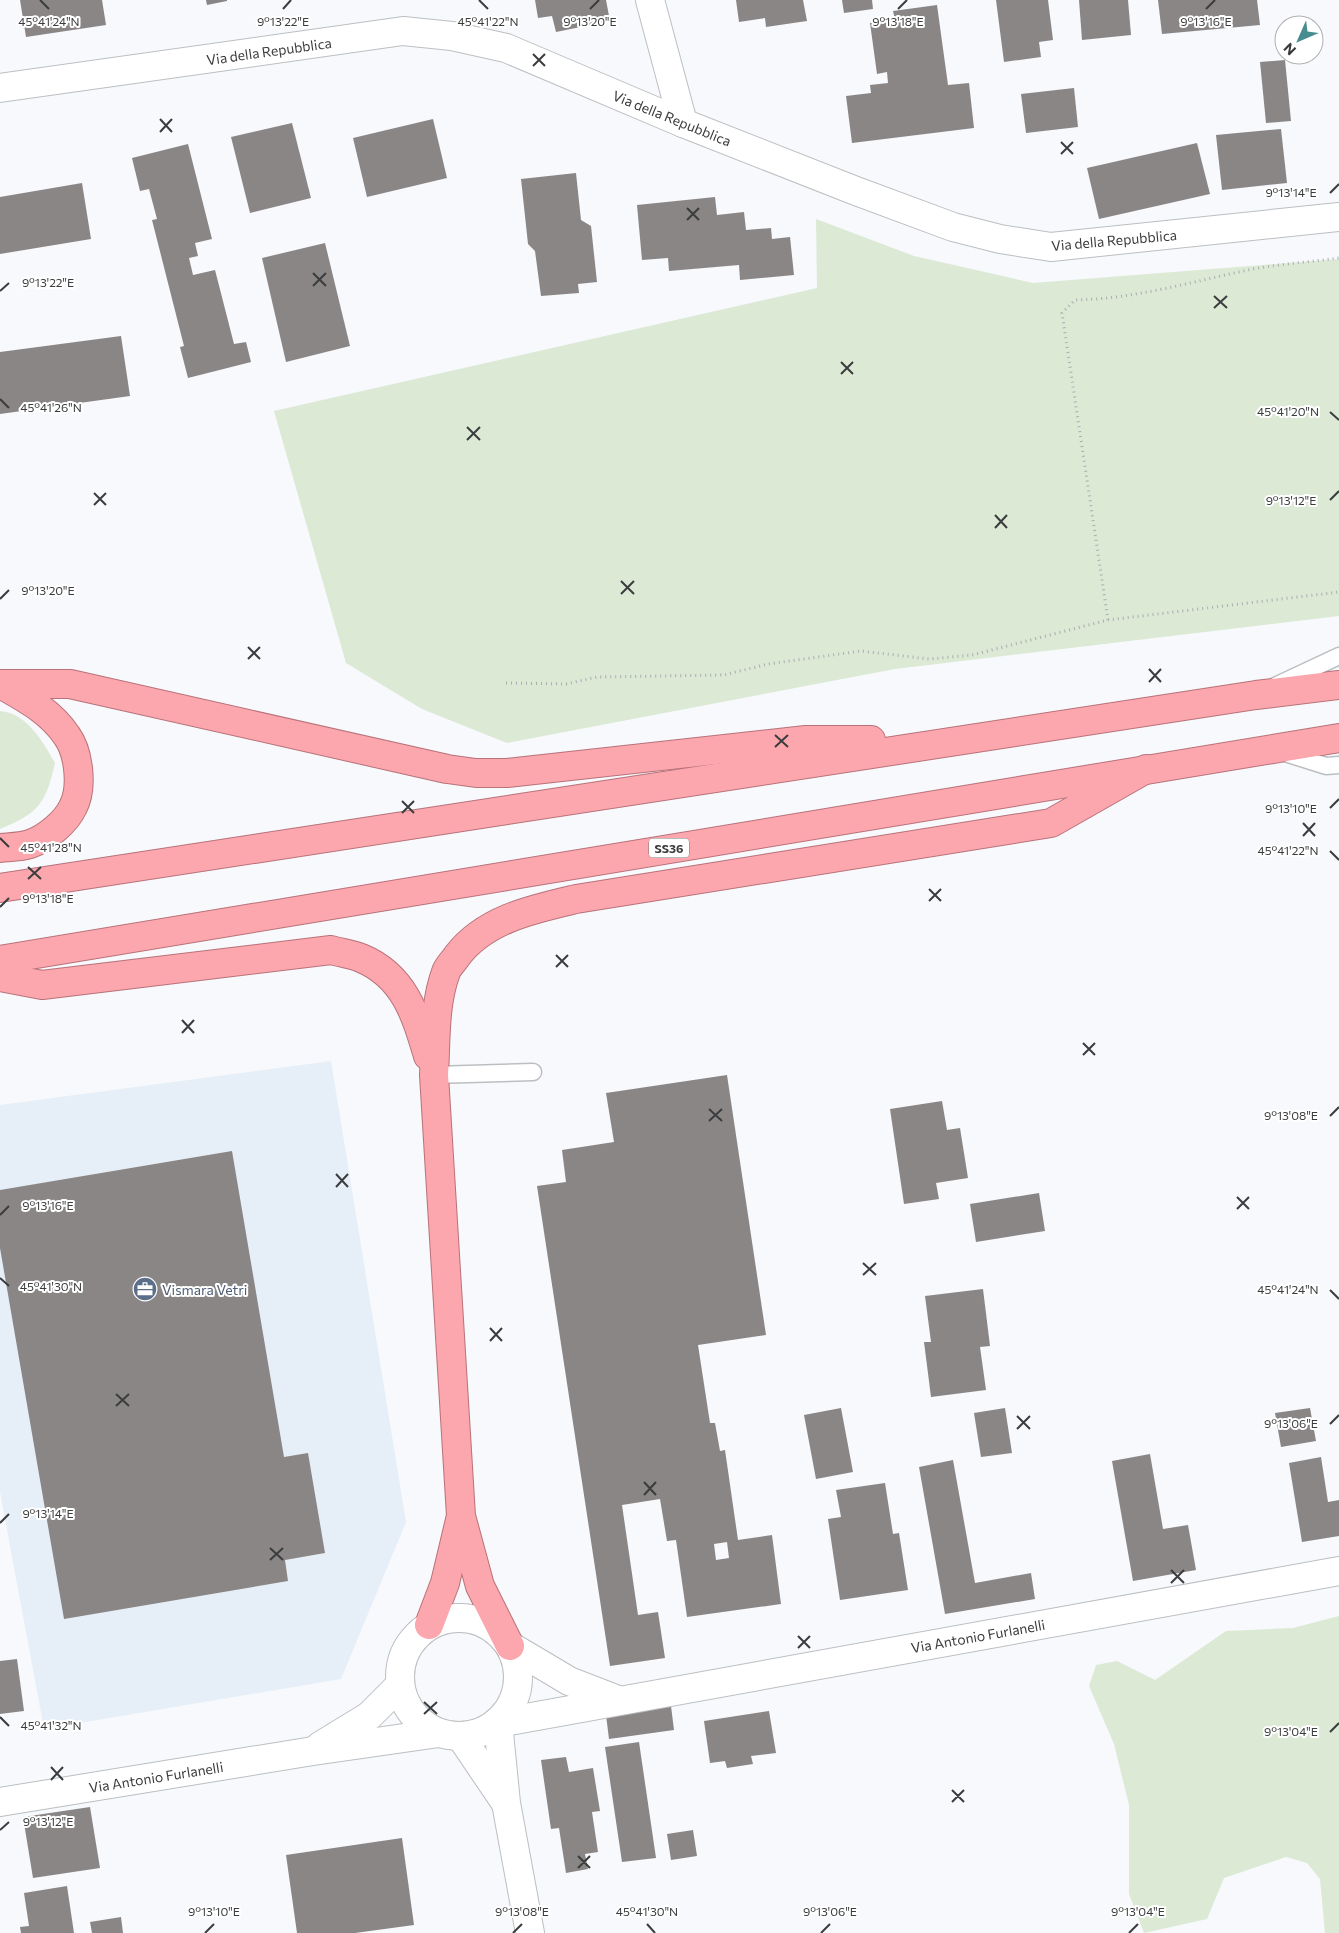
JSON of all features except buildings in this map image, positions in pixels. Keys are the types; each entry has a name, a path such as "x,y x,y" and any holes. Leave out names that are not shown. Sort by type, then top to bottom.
{"highway":[{"path":"0,684 70,684 447,769 476,773 507,773 806,740 970,739"},
{"path":"0,684 37,705 54,720 68,738 78,761 74,806 56,828 31,844 0,848"},
{"path":"0,888 1256,695 1339,685"},
{"name":"SS36","path":"0,960 1339,738"},
{"path":"510,1646 480,1586 460,1516 434,1075 438,1004 447,970 465,946 497,923 524,912 576,899 1051,823 1146,769"},
{"path":"0,977 42,985 332,950 362,958 380,970 398,987 415,1012 434,1075"},
{"path":"429,1625 446,1583 460,1516"}],"street":[{"path":"650,0 683,123"},
{"name":"Via della Repubblica","path":"0,88 403,31 452,36 506,48 683,123 953,226 1000,239 1051,247 1339,217"},
{"name":"Via Antonio Furlanelli","path":"498,1723 1339,1572"},
{"path":"459,1617 474,1620 488,1625 500,1634 510,1646 517,1661 519,1678 516,1695 509,1710 498,1723 481,1733 450,1735 424,1726 412,1714 404,1700 400,1685 400,1667 406,1650 415,1636 429,1625 443,1619 459,1617"},
{"path":"510,1646 569,1681 618,1700"},
{"name":"Via Antonio Furlanelli","path":"313,1751 369,1716 400,1685"},
{"path":"498,1723 506,1803 530,1933"},
{"path":"450,1735 506,1803"},
{"name":"Via Antonio Furlanelli","path":"0,1802 313,1751 450,1735"}],"lane":[{"path":"1256,695 1339,656"},
{"path":"1270,748 1326,766 1339,765"},
{"path":"434,1075 534,1072"}],"path":[{"path":"1108,620 1062,313 1075,300 1104,298 1251,270 1339,258"},
{"path":"506,683 566,684 597,677 724,675 768,664 861,651 929,658 972,655 1108,620 1339,592"}],"shaded area":[{"path":"331,1061 406,1522 341,1679 44,1729 0,1492 0,1105"}],"green space":[{"path":"816,219 914,256 1033,283 1339,259 1339,616 895,669 507,743 422,709 346,663 274,411 817,288"},
{"path":"0,711 10,713 26,723 45,746 55,763 48,788 39,805 24,818 0,829"},
{"path":"1339,1616 1339,1933 1325,1933 1320,1879 1307,1863 1286,1857 1224,1878 1207,1919 1144,1933 1129,1894 1129,1805 1114,1744 1089,1686 1096,1665 1117,1661 1155,1680 1226,1631 1293,1628"}],"place":[{"name":"Vismara Vetri","path":"145,1289"}]}
